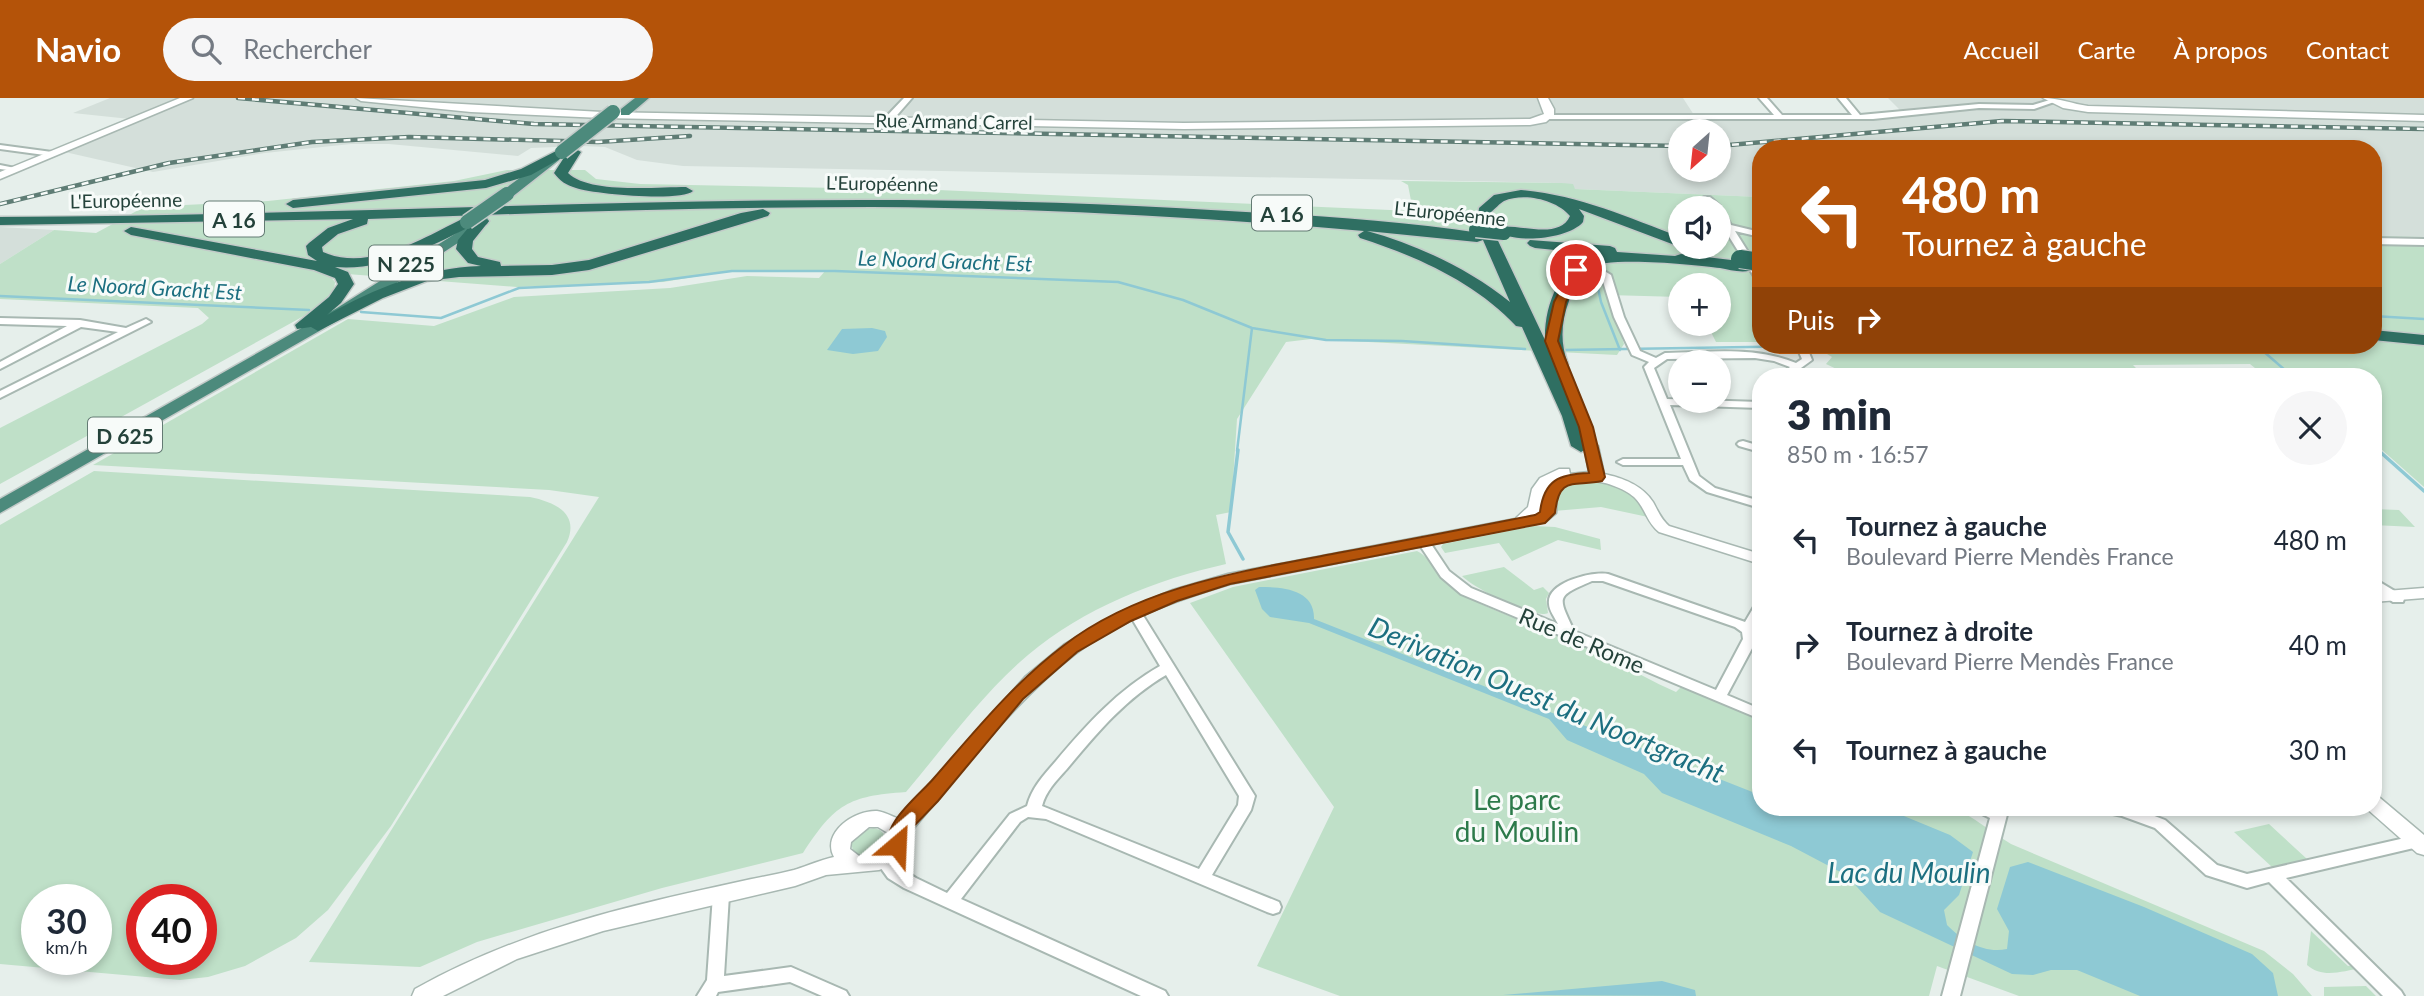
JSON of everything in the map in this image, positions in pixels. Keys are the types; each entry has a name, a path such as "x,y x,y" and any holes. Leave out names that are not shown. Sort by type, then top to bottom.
{"highway":[{"name":"N 225","path":"344,301 514,193 624,105 643,98"},
{"path":"568,152 562,177 576,185 594,188 921,201"},
{"path":"99,216 250,208 480,185 526,172 568,152"},
{"path":"1586,446 1484,226 1484,211 1490,203 1514,194 1548,196 1668,238"},
{"path":"1504,234 1558,232 1573,225 1577,216 1561,203 1526,197 1501,202 1493,208 1489,217 1491,228 1564,376"},
{"name":"L'Européenne","path":"0,219 660,199 1114,203 1338,217 1668,251"},
{"path":"310,325 390,288 429,276 469,272 547,271 586,266 628,256 719,223 775,211 921,201"},
{"name":"L'Européenne","path":"0,219 140,221 473,218 583,207 921,201 1476,231"},
{"path":"473,218 465,243 467,256 484,264 516,267 559,266 611,256 649,241 660,224 655,216 640,211 583,207"},
{"path":"1218,215 1342,229 1404,248 1502,303 1519,317 1538,344"},
{"path":"385,217 473,218 418,246 377,259 336,262 320,258 314,252 314,246 324,237 360,222 385,217"},
{"name":"N 225","path":"378,289 473,218"},
{"path":"0,219 128,230 318,266 342,275 346,282 341,294 310,325"},
{"name":"L'Européenne","path":"1504,234 1752,263"},
{"path":"1586,446 1583,421 1552,344 1551,334 1560,302 1576,270 1592,260 1668,255"},
{"name":"L'Européenne","path":"1728,259 1752,263"},
{"name":"D 625","path":"0,495 378,289"},
{"name":"D 625","path":"0,507 310,325 344,301"},
{"path":"2382,329 2424,332"},
{"path":"2382,336 2424,340"}],"street":[{"path":"0,176 188,98"},
{"name":"Rue Armand Carrel","path":"361,98 529,112 888,120 1277,126 1522,123 1548,117"},
{"path":"888,120 908,98"},
{"path":"1543,98 1550,110 1548,117 1858,117 1975,106 2034,107 2050,99 2088,109 2424,118"},
{"path":"1763,98 1780,117"},
{"path":"1842,98 1858,117"},
{"path":"0,147 52,154"},
{"path":"0,167 16,169"},
{"path":"1731,228 1752,232"},
{"path":"1731,231 1752,260"},
{"path":"2382,241 2424,242"},
{"path":"1606,275 1619,317 1635,350 1655,361"},
{"path":"0,321 80,323 127,331"},
{"path":"0,395 145,322"},
{"path":"0,366 80,323"},
{"path":"1752,502 1707,488 1694,478 1648,369 1655,361 1668,356 1760,355 1798,367 1808,359 1806,354"},
{"path":"1662,402 1752,405"},
{"path":"1743,444 1752,447"},
{"path":"1586,446 1590,474"},
{"path":"1623,463 1687,462"},
{"path":"892,827 919,808 1004,708 1038,674 1079,643 1134,612 1188,591 1228,579 1544,518 1549,510 1550,493 1557,485 1590,474 1636,484 1651,497 1669,524 1704,540 1752,556"},
{"name":"Rue de Rome","path":"1423,541 1456,584 1752,711"},
{"path":"1569,634 1554,601 1557,593 1598,576 1746,627 1752,624"},
{"path":"2382,588 2395,597 2424,599"},
{"path":"2382,598 2424,593"},
{"path":"1538,621 1551,618 1557,609"},
{"path":"1134,612 1248,798 1202,878"},
{"path":"1719,697 1750,639 1746,627"},
{"path":"1034,810 1038,793 1094,724 1130,692 1168,668"},
{"path":"950,901 1016,818 1024,812 1034,810 1273,907"},
{"path":"2382,811 2421,844"},
{"path":"1951,996 1999,816"},
{"path":"2139,816 2160,824 2218,873 2252,882 2421,844"},
{"path":"809,873 839,846 843,834 857,823 869,819 892,827"},
{"path":"423,996 477,965 536,941 831,866 870,865 883,860 896,847 892,827"},
{"path":"839,846 843,857 857,865"},
{"path":"883,860 901,878 1156,995"},
{"path":"2274,877 2395,996"},
{"path":"721,895 710,990 792,974 840,996"}],"shaded area":[{"path":"110,98 1683,98 1694,115 1867,115 1901,111 1888,98 2424,98 2424,237 2382,236 2382,140 1752,140 1752,197 1575,189 1562,183 683,166 637,160 605,147 582,146 531,148 518,156 389,144 351,144 265,153 153,172 56,150 130,119 73,113"},
{"path":"0,227 54,230 0,264"}],"green space":[{"path":"507,170 585,170 596,179 640,184 938,190 1413,211 1408,185 1401,181 1562,183 1573,184 1575,189 1752,197 1752,342 1716,342 1713,336 1731,336 1731,273 1668,273 1668,297 1608,295 1624,344 1617,355 1311,339 1286,342 1237,419 1231,512 1216,515 1226,564 1147,587 1097,610 1050,638 995,686 906,792 870,796 845,806 824,823 803,853 662,888 477,942 420,967 309,962 599,497 549,490 93,465 348,319 434,326 514,297 670,288 747,276 819,278 826,270 736,270 663,282 517,287 321,272 335,282 333,292 311,312 0,484 0,428 209,318 198,308 0,299 0,264 54,230 96,233 144,207 268,201 454,181"},
{"path":"2382,236 2424,237 2424,487 2382,450 2382,368 2255,368 2250,364 2133,365 2136,368 1834,368 1826,364 1832,357 1827,354 2382,354"},
{"path":"94,471 530,497 556,506 567,516 570,532 567,542 391,826 328,910 296,938 245,966 217,974 217,884 126,884 126,975 215,975 180,980 112,974 112,884 21,884 21,966 0,964 0,525"},
{"path":"1598,479 1634,493 1648,517 1601,507 1554,511 1557,488 1577,480"},
{"path":"2382,509 2399,510 2415,527 2382,525"},
{"path":"1533,526 1555,527 1600,539 1601,550 1558,540 1512,561 1499,543 1445,553 1441,547 1443,544"},
{"name":"Le parc du Moulin","path":"1417,551 1428,559 1452,588 1476,602 1592,648 1676,692 1682,686 1752,716 1752,816 1969,816 2011,844 2264,951 2293,974 2312,996 2019,996 1937,966 1929,996 1340,996 1257,966 1334,807 1190,603 1233,587"},
{"path":"1504,567 1534,590 1543,587 1549,593 1546,599 1548,613 1541,614 1518,608 1491,595 1462,576"},
{"path":"2269,824 2307,859 2272,867 2234,832"},
{"path":"874,828 887,837 884,846 872,854 857,855 851,842 867,829"},
{"path":"2311,931 2348,966 2358,964 2362,968 2326,973 2307,965"},
{"path":"2366,986 2376,996 2324,996 2324,987"}],"water":[{"path":"872,328 885,331 887,337 878,351 853,354 827,350 842,329"},
{"name":"Lac du Moulin","path":"1259,587 1296,592 1309,601 1314,619 1752,792 1752,816 1904,816 1950,835 1973,852 1959,895 1944,910 1947,925 1975,945 1991,950 2007,949 2009,931 1997,909 2010,867 2028,862 2144,907 2252,954 2273,973 2278,996 2140,996 2077,970 2051,970 2033,975 2012,974 1880,912 1846,875 1791,846 1662,793 1644,774 1567,740 1549,719 1309,623 1270,617 1262,609 1255,590"},
{"path":"1662,981 1695,990 1696,996 1503,995"}],"waterway":[{"name":"Le Noord Gracht Est","path":"361,312 441,318 519,288 649,282 732,271 835,271 1118,282 1183,300 1252,328"},
{"path":"1588,276 1597,283 1601,302 1620,349"},
{"name":"Le Noord Gracht Est","path":"0,296 309,310"},
{"path":"2382,317 2424,319"},
{"name":"Derivation Ouest du Noortgracht","path":"1237,451 1252,328"},
{"name":"Le Noord Gracht Est","path":"1252,328 1326,340 1402,341 1525,349"},
{"name":"Le Noord Gracht Est","path":"1620,349 1752,347"},
{"name":"Le Noord Gracht Est","path":"1563,350 1620,349"},
{"path":"2266,354 2283,368"},
{"name":"Derivation Ouest du Noortgracht","path":"1238,450 1228,532 1243,559"},
{"path":"2382,454 2424,491"}],"railway":[{"path":"238,98 534,124 1668,146"},
{"path":"1786,140 2002,121 2424,129"},
{"path":"0,204 169,163 312,142 409,137 598,142 690,136"},
{"path":"1731,145 1752,143"}],"route":[{"path":"897,845 898,833 906,821 1004,708 1038,674 1097,631 1171,597 1228,579 1544,518 1548,513 1550,495 1557,485 1573,478 1597,477 1586,427 1551,341 1560,302 1569,278 1576,270"}]}
